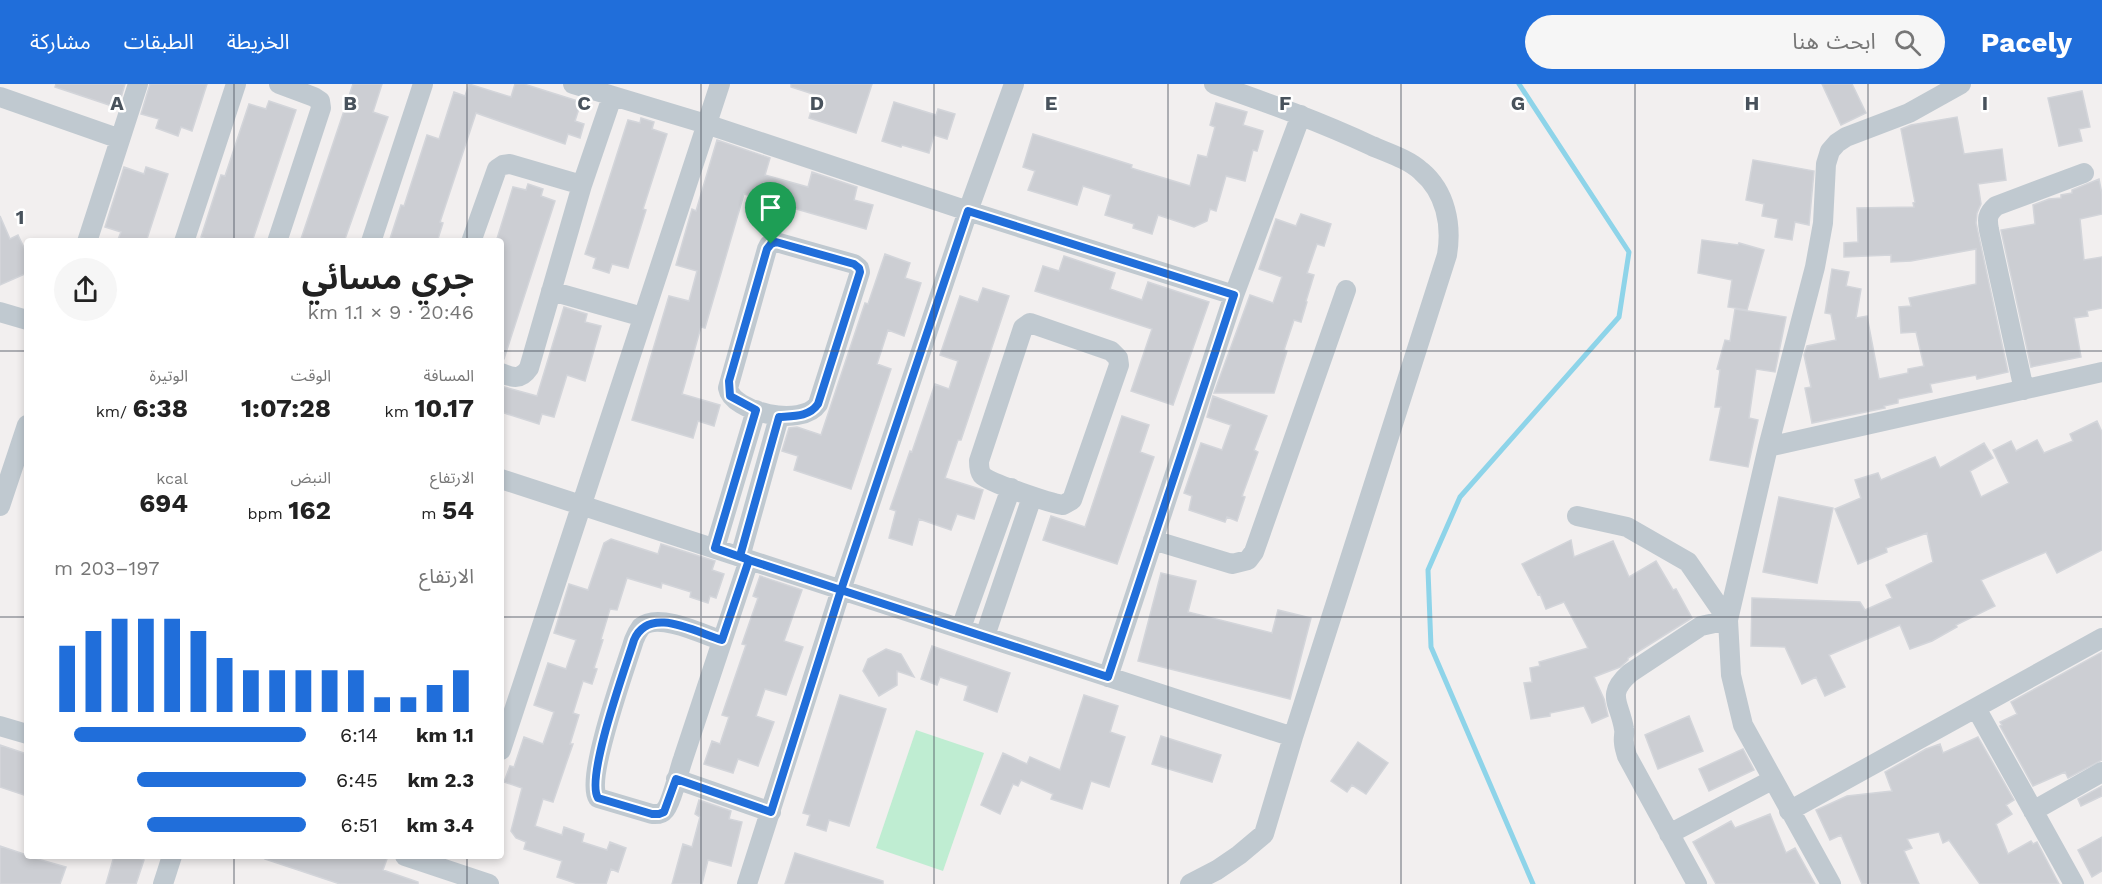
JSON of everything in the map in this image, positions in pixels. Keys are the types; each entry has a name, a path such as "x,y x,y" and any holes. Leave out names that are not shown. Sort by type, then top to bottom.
{"street":[{"path":"88,238 138,84"},
{"path":"185,238 236,84"},
{"path":"278,238 321,108 320,101 314,97 279,84"},
{"path":"372,238 423,84"},
{"path":"573,84 706,124 968,211 1234,295"},
{"path":"504,741 720,84"},
{"path":"747,884 841,590 968,211 1014,84"},
{"path":"1190,884 1217,870 1264,834 1447,255 1450,237 1448,216 1435,188 1421,171 1387,152 1301,115 1214,84"},
{"path":"1831,884 1743,725 1731,675 1728,621 1768,447 1815,267 1823,223 1826,164 1830,151 1846,137 1909,112 1961,84"},
{"path":"0,97 120,138"},
{"path":"504,374 517,378 529,368 582,185 612,97"},
{"path":"1108,677 1234,295 1301,115"},
{"path":"472,238 497,169 502,165 510,164 582,185"},
{"path":"2024,390 1987,220 1989,212 1996,206 2084,173"},
{"path":"776,242 854,264 859,268 860,277 818,404 803,415 779,417 756,410 730,396 729,381 769,246 776,242"},
{"path":"1153,540 1232,564 1248,560 1254,552 1346,290"},
{"path":"551,291 643,318"},
{"path":"0,312 24,319"},
{"path":"1034,323 1111,351 1118,358 1119,365 1072,500 1063,505 1032,497 1011,488 984,477 979,468 979,461 1023,328 1034,323"},
{"path":"1768,447 2102,372"},
{"path":"715,548 756,410"},
{"path":"722,640 658,621 643,626 634,640 604,735 597,770 596,795 601,799 652,814 664,812 667,806 722,640 745,558 779,417"},
{"path":"0,506 24,433"},
{"path":"504,480 1293,737"},
{"path":"962,628 1011,488"},
{"path":"984,636 1032,497"},
{"path":"1578,516 1627,527 1688,562 1728,621"},
{"path":"1697,884 1627,756 1623,741 1624,730 1615,692 1620,682 1630,673 1701,626 1728,621"},
{"path":"1789,811 2102,638"},
{"path":"1976,708 2074,884"},
{"path":"0,726 24,734"},
{"path":"2033,811 2102,772"},
{"path":"676,779 771,812"},
{"path":"1669,834 1772,780"},
{"path":"163,884 171,859"},
{"path":"416,859 461,872 489,884"}],"green space":[{"path":"916,730 984,753 943,871 876,848"}],"building":[{"path":"56,84 125,84 118,108 55,87"},
{"path":"150,84 207,84 192,131 181,127 178,136 156,128 159,119 141,114"},
{"path":"353,84 382,84 373,112 388,117 345,238 301,238"},
{"path":"469,84 511,97 515,84 524,84 581,102 575,121 584,124 580,138 568,134 565,144 476,113 440,222 443,223 438,238 390,238 401,205 404,206 427,135 439,139 454,92 465,96"},
{"path":"791,84 872,84 856,133 809,118 816,95 791,87"},
{"path":"1822,84 1852,84 1866,113 1841,125"},
{"path":"2082,91 2090,127 2079,129 2082,141 2059,146 2048,98"},
{"path":"269,101 296,110 253,238 201,237 221,175 225,176 249,104 266,109"},
{"path":"894,102 936,115 938,109 955,114 947,139 934,135 929,153 882,141"},
{"path":"1216,103 1247,112 1243,125 1263,131 1257,151 1253,150 1245,181 1226,176 1216,211 1210,209 1207,221 1194,227 1158,215 1152,234 1133,228 1134,224 1105,215 1111,195 1083,186 1077,205 1028,190 1035,171 1023,167 1033,134 1190,186 1198,155 1207,157 1215,127 1210,125"},
{"path":"1957,117 1964,154 2002,149 2006,180 1978,184 1981,204 1976,223 2008,372 1977,379 1976,375 1930,384 1932,392 1898,399 1898,403 1884,406 1885,408 1812,423 1805,388 1811,387 1804,355 1807,346 1836,340 1831,314 1825,313 1832,269 1849,272 1846,286 1861,289 1856,318 1867,316 1879,379 1908,373 1908,369 1924,366 1916,332 1901,333 1899,307 1911,306 1909,298 1976,284 1976,249 1911,261 1891,262 1891,255 1844,257 1844,243 1858,242 1857,208 1914,207 1915,202 1901,129 1911,125"},
{"path":"641,118 654,122 652,129 667,134 643,209 646,210 628,268 612,264 609,273 593,268 596,258 585,254 628,120 640,123"},
{"path":"717,140 770,158 765,175 808,187 812,172 857,187 854,200 873,205 866,229 744,194 705,328 701,327 682,394 720,405 714,426 698,421 693,438 632,420 669,296 689,301 697,271 676,265 692,209 696,211"},
{"path":"1753,160 1814,171 1809,225 1795,222 1792,240 1775,237 1778,219 1762,216 1764,204 1746,200"},
{"path":"124,167 144,174 146,167 168,174 147,238 119,238 121,232 105,227"},
{"path":"2099,179 2102,214 2080,219 2084,260 2102,257 2102,308 2087,311 2088,316 2074,318 2081,357 2031,367 2001,230 2035,224 2033,205 2049,199 2061,198 2061,195 2072,193 2072,190"},
{"path":"528,184 543,189 541,196 555,201 504,359 504,238 497,238 513,187 526,190"},
{"path":"1301,214 1331,224 1324,246 1317,244 1307,273 1314,275 1307,302 1301,322 1294,320 1274,393 1214,393 1250,295 1273,303 1282,277 1259,269 1276,219 1296,226"},
{"path":"0,216 10,239 18,235 24,248 24,274 0,285"},
{"path":"1702,240 1738,245 1739,243 1764,250 1747,310 1728,307 1732,280 1698,273"},
{"path":"885,254 910,263 905,278 921,283 904,336 888,330 877,364 891,369 851,489 794,470 798,456 782,451 789,428 797,427 821,435 865,303 868,304"},
{"path":"1064,256 1115,273 1110,289 1142,300 1148,282 1209,302 1173,405 1131,391 1152,329 1035,291 1043,266 1059,271"},
{"path":"983,288 1009,296 961,440 958,440 945,478 983,490 974,519 957,514 951,530 919,519 912,545 889,538 896,511 890,509 935,384 949,389 958,361 940,355 960,296 978,302"},
{"path":"564,307 587,314 585,322 601,326 585,381 567,375 554,417 542,414 539,424 504,413 504,387 537,396"},
{"path":"1735,309 1786,317 1775,372 1756,369 1749,418 1758,420 1748,467 1710,460 1721,407 1715,407 1720,370 1717,369 1725,340 1730,341"},
{"path":"1213,396 1267,416 1254,450 1258,452 1242,496 1245,497 1237,521 1227,517 1225,522 1189,510 1192,496 1184,493 1201,443 1222,450 1231,425 1207,417"},
{"path":"1122,416 1149,425 1140,452 1154,457 1117,564 1043,540 1051,516 1085,527"},
{"path":"2097,421 2102,432 2102,550 2057,573 2046,552 1981,580 1995,606 1956,625 1957,627 1932,641 1910,649 1900,625 1829,655 1845,687 1825,696 1816,677 1802,684 1785,647 1751,646 1752,598 1860,602 1865,610 1892,598 1886,585 1933,562 1927,533 1886,548 1887,552 1858,564 1835,509 1861,498 1855,480 1878,473 1881,480 1935,457 1940,468 1984,443 1993,458 1970,471 1981,497 2009,483 1993,450 2011,441 2016,451 2037,440 2044,453 2073,441 2070,434"},
{"path":"1779,497 1833,508 1817,583 1763,572"},
{"path":"611,539 658,554 661,544 715,561 712,570 724,574 716,598 710,596 708,603 690,597 691,592 662,583 661,588 627,578 617,610 610,609 592,684 583,681 573,713 579,715 570,744 573,744 553,802 543,799 535,826 562,835 564,827 584,834 582,842 607,850 610,842 626,848 618,872 611,869 606,884 578,884 557,877 562,861 524,849 526,842 516,838 511,831 522,788 504,782 510,766 514,767 524,737 543,744 554,712 534,705 548,663 566,669 576,640 554,633 569,584 588,590 604,543"},
{"path":"1571,540 1574,557 1613,541 1629,577 1656,561 1673,590 1676,589 1692,618 1628,658 1620,667 1594,677 1604,699 1608,716 1592,723 1584,706 1531,719 1524,683 1532,682 1530,668 1540,666 1539,662 1588,648 1564,602 1546,609 1522,564"},
{"path":"1161,573 1196,581 1188,612 1272,633 1278,610 1311,618 1290,699 1138,661"},
{"path":"760,576 802,590 784,641 803,647 786,695 765,689 756,716 774,722 758,766 738,759 733,773 704,764 712,741 720,744 729,717 722,715 746,645 742,644 758,598 753,596"},
{"path":"932,646 1010,673 997,712 964,700 968,686 940,677 937,685 921,679"},
{"path":"886,649 901,654 914,677 897,671 897,685 879,696 863,671 868,659"},
{"path":"2102,652 2102,760 2068,778 2065,772 2033,786 2000,726 2002,725 2000,722 2017,714 2011,702"},
{"path":"840,695 886,709 849,826 829,820 826,831 807,825 810,815 803,813"},
{"path":"1084,695 1118,706 1110,732 1125,737 1109,787 1091,781 1082,809 1051,799 1053,794 1021,780 1018,786 1013,784 1000,814 981,805 1003,753 1027,764 1030,757 1060,770"},
{"path":"1689,716 1703,751 1658,769 1645,735"},
{"path":"1161,736 1221,755 1212,782 1152,764"},
{"path":"1978,737 2014,800 2006,805 2012,814 1996,824 2008,854 2031,841 2033,844 2037,842 2059,884 1980,884 1949,840 1943,843 1939,832 1907,839 1912,848 1904,851 1919,884 1862,884 1841,835 1830,840 1816,810 1847,796 1892,791 1885,772 1926,749 1940,744 1943,753"},
{"path":"1358,742 1388,763 1366,794 1352,785 1347,792 1331,781"},
{"path":"0,745 24,753 24,795 0,787"},
{"path":"1743,749 1754,770 1709,791 1699,769"},
{"path":"2102,786 2102,796 2081,806 2078,799"},
{"path":"699,800 731,811 729,819 742,822 731,866 708,860 702,884 672,884 683,844 692,847 700,817 695,814"},
{"path":"1770,814 1786,853 1795,848 1815,884 1716,884 1693,842 1731,821 1735,828"},
{"path":"2102,837 2102,871 2092,877 2078,850"},
{"path":"0,846 24,854 24,859 38,859 66,867 60,884 0,884"},
{"path":"795,853 883,881 883,884 785,884"},
{"path":"113,859 144,860 136,884 106,884"},
{"path":"265,859 387,859 383,870 418,882 418,884 340,884"}],"waterway":[{"path":"1519,84 1629,252 1619,317 1460,497 1428,570 1431,647 1533,884"}],"route":[{"path":"771,244 767,249 728,388 730,396 756,410 715,548 749,560 722,640 658,621 640,628 634,640 604,735 597,770 596,795 598,798 652,814 664,812 676,779 771,812 841,590 1108,677 1234,295 968,211 841,590 740,556 779,417 803,415 818,404 860,277 859,268 854,264 776,242 771,244"}]}
